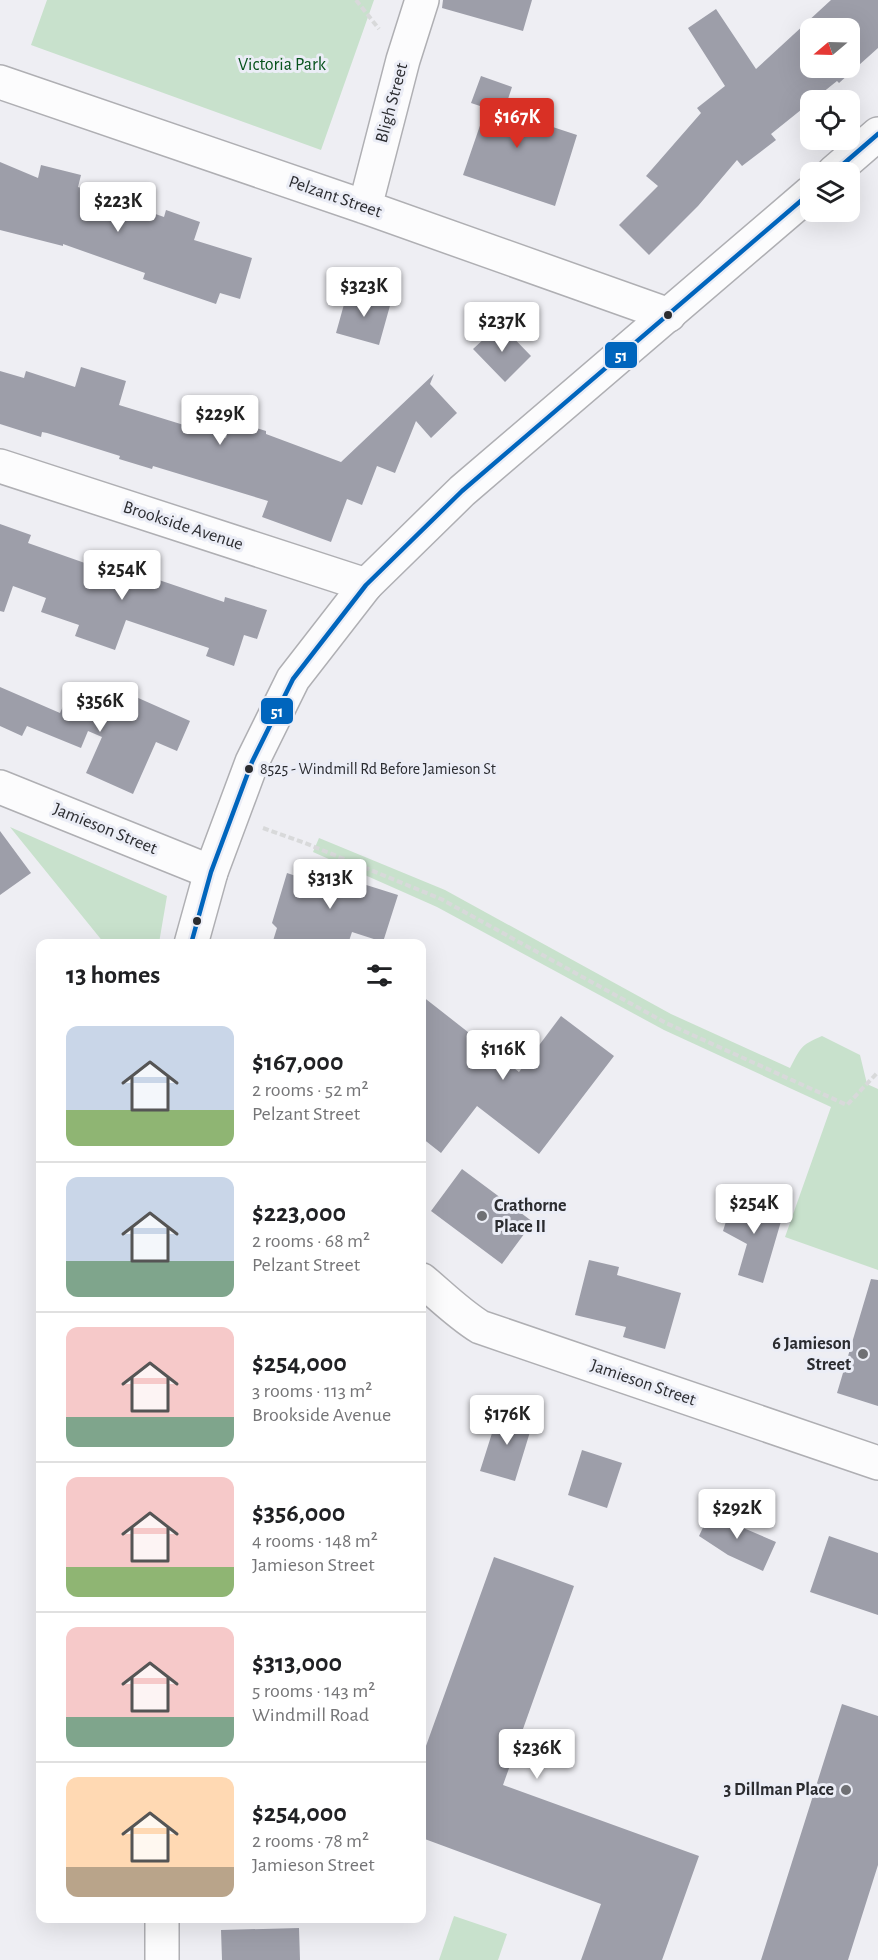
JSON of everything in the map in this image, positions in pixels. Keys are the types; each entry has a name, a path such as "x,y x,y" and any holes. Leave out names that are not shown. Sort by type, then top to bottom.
{"street":[{"name":"Bligh Street","path":"366,207 403,60 422,0"},
{"name":"Pelzant Street","path":"0,82 366,207 669,315"},
{"path":"846,162 878,134"},
{"path":"192,939 211,872 252,762 293,679 366,585 462,491 800,202"},
{"name":"Brookside Avenue","path":"0,466 366,585"},
{"name":"Jamieson Street","path":"0,787 211,872"},
{"name":"Jamieson Street","path":"426,1283 463,1317 480,1327 878,1463"},
{"path":"162,1923 162,1960"}],"path":[{"path":"231,818 305,843 441,899 666,1023 847,1105 878,1072"}],"green space":[{"name":"Victoria Park","path":"47,0 374,0 321,150 31,45"},
{"path":"10,827 167,896 160,939 101,939"},
{"path":"319,838 445,890 671,1014 790,1068 801,1048 822,1036 860,1055 867,1084 878,1089 878,1270 785,1237 831,1107 664,1030 437,907 313,852"},
{"path":"454,1916 507,1934 498,1960 439,1960"}],"building":[{"path":"443,0 532,0 523,31 442,8"},
{"path":"831,0 878,0 878,48 860,64 860,18 811,18"},
{"path":"716,9 756,69 800,29 800,78 845,78 826,90 800,90 800,111 771,134 776,140 742,166 737,160 698,206 649,255 619,225 658,186 646,176 701,113 697,108 725,86 688,28"},
{"path":"481,76 512,87 504,111 577,135 555,206 463,175 486,108 471,103"},
{"path":"0,162 38,178 41,165 81,175 78,187 164,217 166,210 200,222 194,240 252,258 240,299 220,293 216,304 143,279 145,273 63,244 63,246 0,230"},
{"path":"348,290 391,302 379,345 336,333"},
{"path":"500,324 531,356 505,382 473,349"},
{"path":"81,367 126,381 119,405 226,438 231,420 266,431 266,434 341,462 434,374 430,384 457,413 431,438 416,421 395,473 377,466 362,505 347,499 331,542 262,517 268,501 153,466 152,469 119,459 120,456 47,433 42,432 41,437 0,424 0,371 24,378 26,371 75,387"},
{"path":"0,524 31,535 28,543 151,585 153,578 224,602 225,597 267,610 257,639 244,635 234,666 206,656 209,648 126,620 115,650 75,636 79,625 41,612 46,598 13,586 4,612 0,611"},
{"path":"0,687 60,713 69,693 127,719 136,697 190,721 177,751 156,742 133,794 86,773 102,737 88,731 81,748 27,726 22,736 0,726"},
{"path":"0,831 31,873 0,895"},
{"path":"303,865 398,895 384,939 374,939 352,932 350,939 274,939 277,928 272,923 287,873 299,877"},
{"path":"426,999 519,1072 561,1016 614,1056 539,1154 477,1106 441,1153 426,1141"},
{"name":"Crathorne Place II","path":"462,1169 533,1222 502,1264 431,1211"},
{"path":"734,1196 784,1211 763,1283 738,1275 747,1244 723,1231"},
{"path":"589,1260 619,1267 617,1275 681,1293 665,1349 623,1337 626,1327 575,1315"},
{"name":"6 Jamieson Street","path":"871,1279 878,1280 878,1406 837,1393"},
{"path":"499,1411 533,1422 515,1481 480,1471"},
{"path":"582,1450 622,1463 607,1508 568,1495"},
{"path":"714,1504 741,1527 776,1542 763,1571 728,1555 699,1536"},
{"path":"829,1536 878,1553 878,1615 810,1592"},
{"path":"494,1557 574,1586 503,1785 699,1856 662,1960 581,1960 601,1904 426,1839 426,1746"},
{"name":"3 Dillman Place","path":"842,1704 878,1716 878,1865 848,1960 761,1960"},
{"path":"299,1928 300,1960 222,1960 221,1930"}],"transit line":[{"name":"51","path":"846,162 878,134"},
{"name":"51","path":"192,939 211,872 252,762 293,679 366,585 462,491 800,202"}],"place":[{"name":"8525 - Windmill Rd Before Jamieson St","path":"249,769"},
{"name":"Crathorne Place II","path":"482,1216"},
{"name":"6 Jamieson Street","path":"863,1354"},
{"name":"3 Dillman Place","path":"846,1790"}]}
